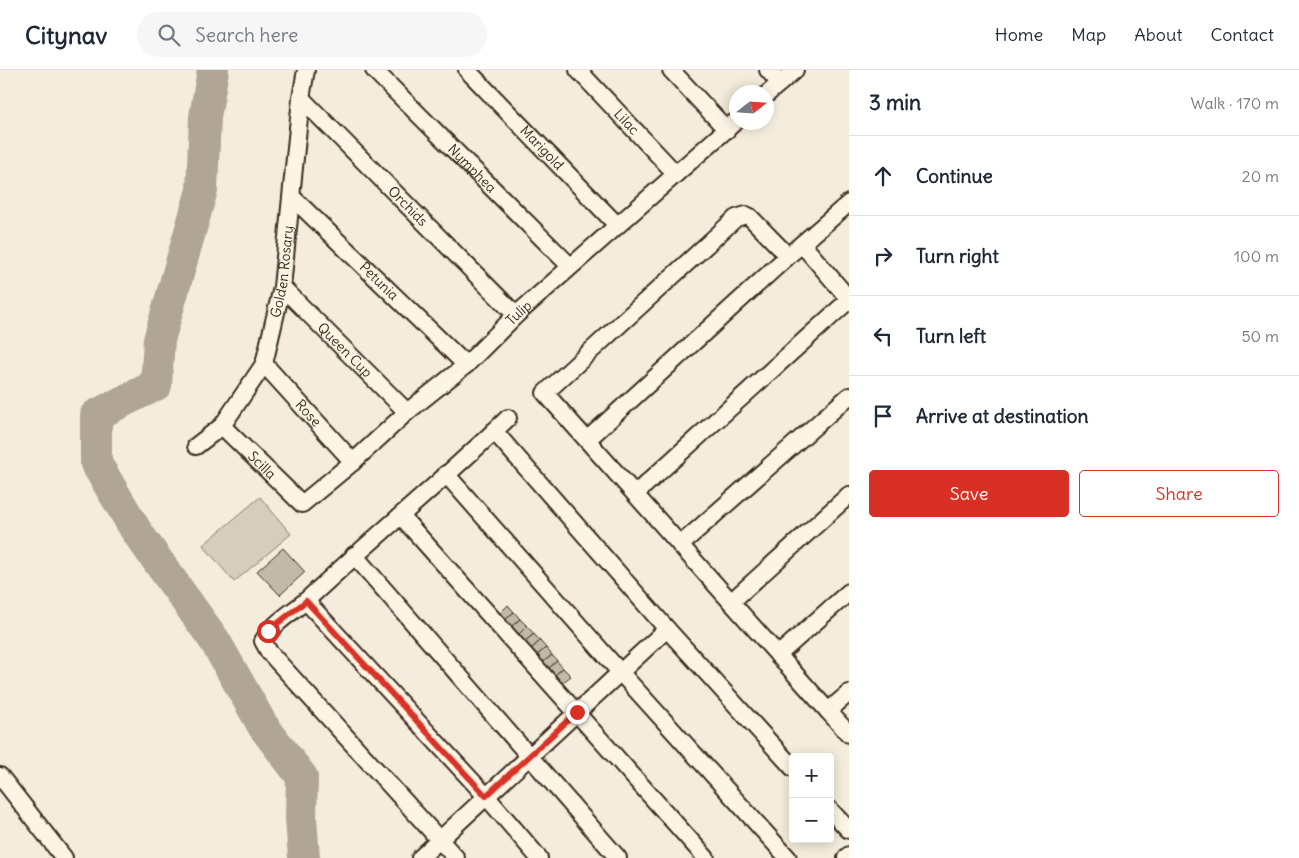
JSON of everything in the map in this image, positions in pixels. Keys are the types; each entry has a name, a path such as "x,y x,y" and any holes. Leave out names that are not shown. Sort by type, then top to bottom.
{"street":[{"name":"Golden Rosary","path":"196,446 222,426 264,364 282,287 301,98 306,70"},
{"name":"Nymphea","path":"374,70 570,266"},
{"name":"Marigold","path":"467,70 617,225"},
{"name":"Lilac","path":"578,70 676,174"},
{"path":"671,70 729,123"},
{"path":"768,70 780,83"},
{"path":"774,88 795,70"},
{"name":"Orchids","path":"301,98 516,315"},
{"name":"Tulip","path":"302,504 353,462 407,412 466,365 516,315 570,266 729,129"},
{"name":"Petunia","path":"292,197 466,365"},
{"path":"587,440 788,256 849,203"},
{"path":"788,256 750,217 746,215 736,218 545,392 849,734"},
{"path":"635,494 849,299 802,244"},
{"name":"Queen Cup","path":"282,287 407,412"},
{"name":"Rose","path":"264,364 353,462"},
{"path":"680,545 849,396"},
{"path":"456,858 269,652 262,641 268,631 306,601 508,418"},
{"name":"Scilla","path":"222,426 302,504"},
{"path":"494,431 667,629 789,764"},
{"path":"446,474 620,672 788,858"},
{"path":"731,602 849,495"},
{"path":"401,516 706,858"},
{"path":"354,556 618,858"},
{"path":"778,655 849,592"},
{"path":"306,601 486,796 539,858"},
{"path":"420,858 667,629"},
{"path":"828,711 849,693"},
{"path":"0,776 64,858"},
{"path":"834,814 849,830"},
{"path":"846,858 849,855"}],"shaded area":[{"path":"260,497 291,534 234,582 203,545"}],"building":[{"path":"283,548 305,572 280,595 257,571"},
{"path":"508,605 514,612 505,620 499,614"},
{"path":"514,612 520,619 511,627 505,620"},
{"path":"520,619 527,626 518,635 511,627"},
{"path":"527,626 534,634 524,642 518,635"},
{"path":"534,634 540,641 531,649 524,642"},
{"path":"540,641 546,648 536,656 531,649"},
{"path":"546,648 552,655 542,663 536,656"},
{"path":"552,655 557,661 548,669 542,663"},
{"path":"557,661 563,668 554,676 548,669"},
{"path":"563,668 571,676 561,684 554,676"}],"waterway":[{"path":"213,70 205,117 202,190 159,340 156,385 96,415 96,463 137,532 215,641 263,726 302,777 301,818 304,858"}],"route":[{"path":"268,631 306,601 486,796 530,758 577,712"}]}
